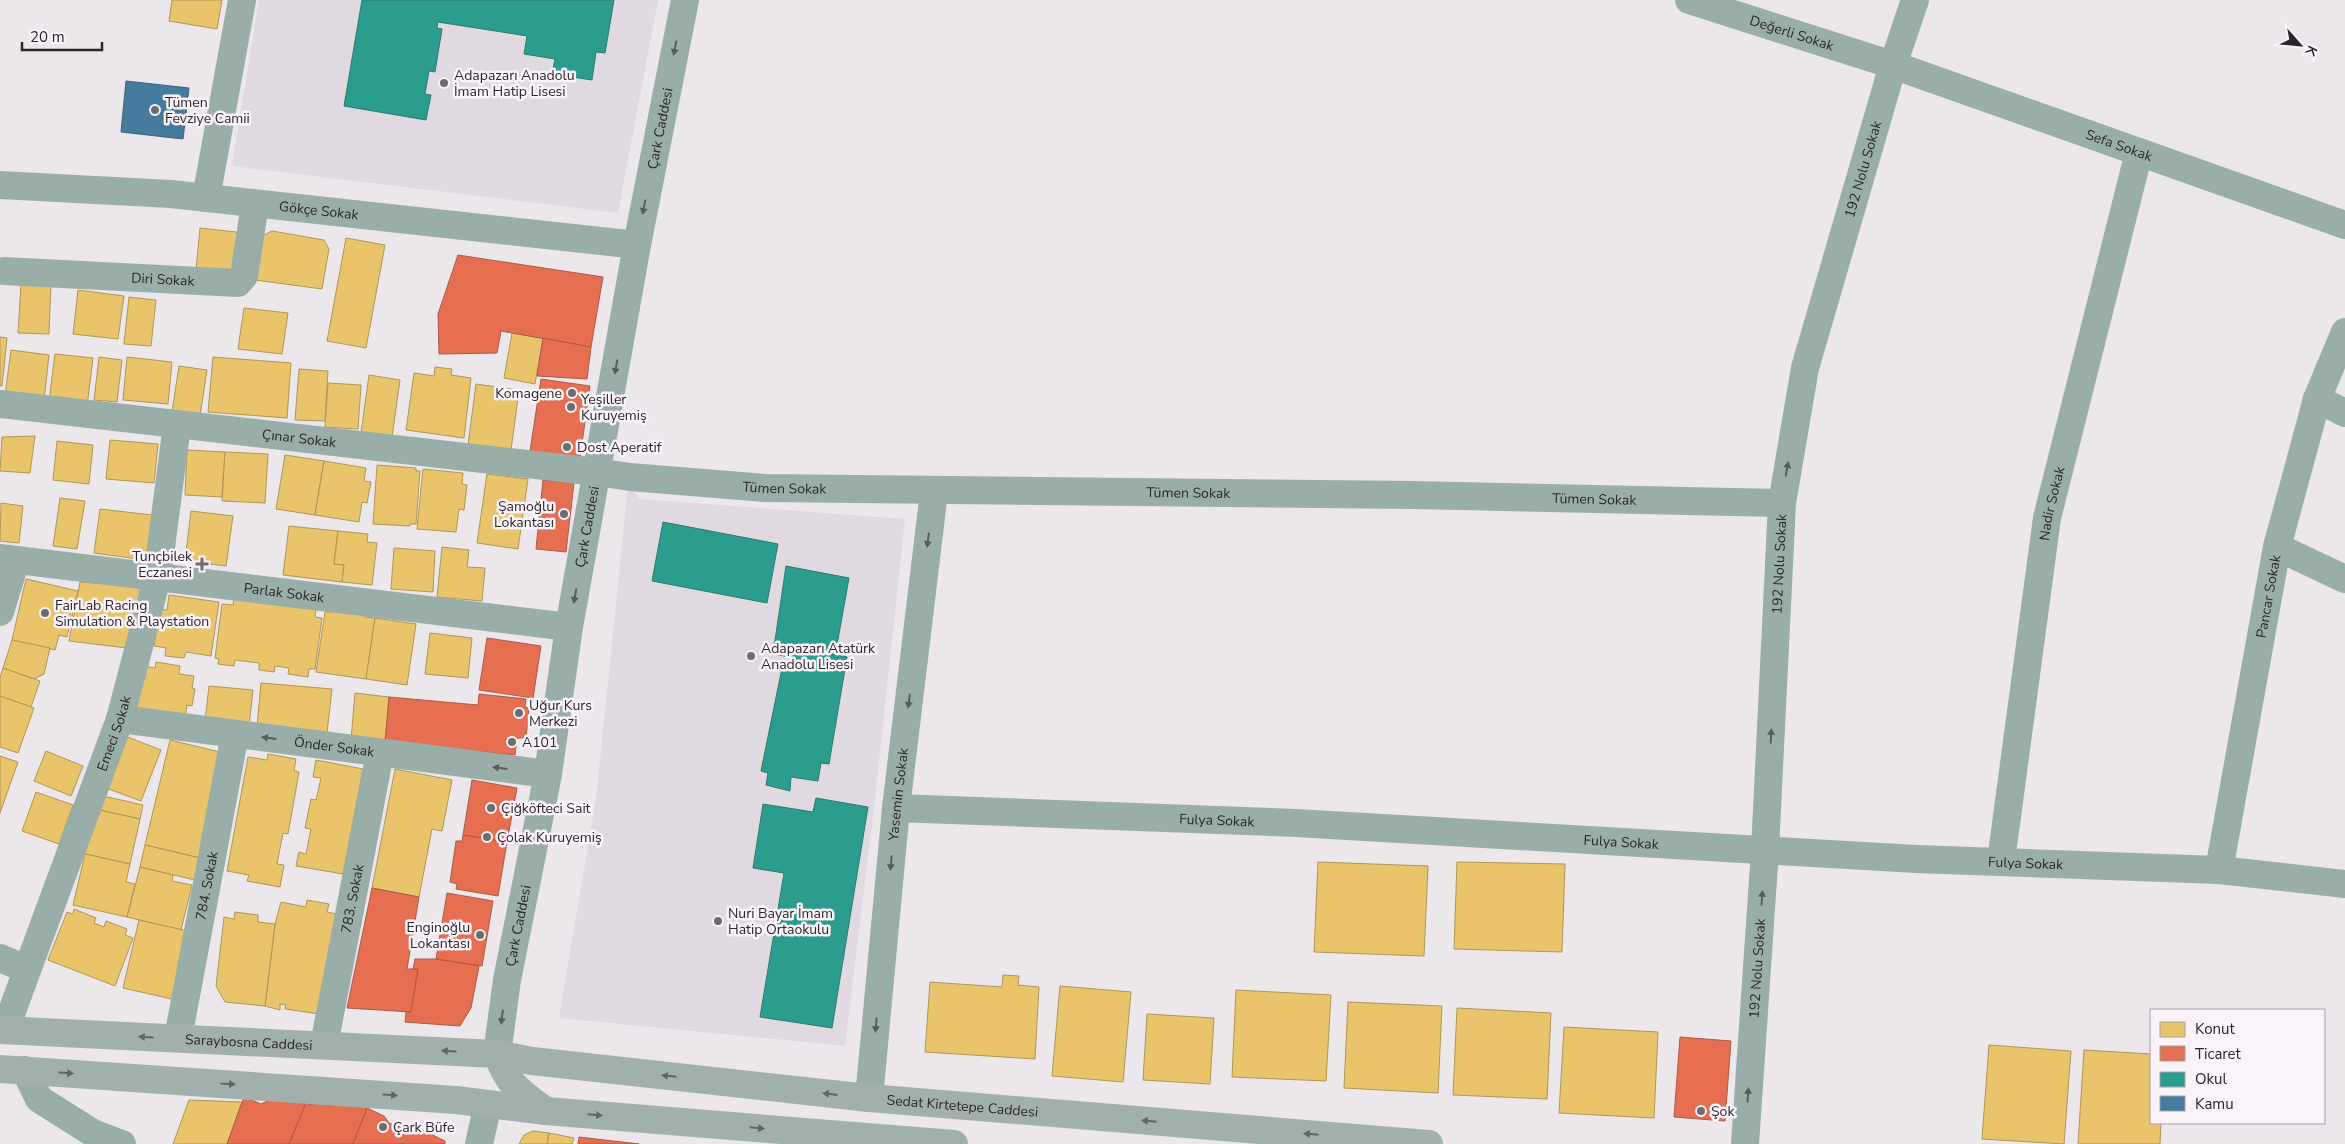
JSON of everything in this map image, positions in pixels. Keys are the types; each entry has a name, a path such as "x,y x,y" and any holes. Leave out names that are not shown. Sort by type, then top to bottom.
{"main road":[{"name":"Saraybosna Caddesi","path":"2,1030 497,1054"},
{"name":"Sedat Kirtetepe Caddesi","path":"497,1054 532,1061 869,1098 1429,1144"},
{"path":"497,1054 505,1074 517,1089 546,1111"},
{"path":"13,1070 456,1100 546,1111 854,1140 954,1144"}],"street":[{"path":"206,198 242,0"},
{"name":"Çark Caddesi","path":"497,1054 506,980 548,774 569,627 637,245 685,0"},
{"name":"Değerli Sokak","path":"1689,0 1893,65"},
{"name":"192 Nolu Sokak","path":"1745,1144 1765,850 1782,503 1805,368 1893,65 1915,0"},
{"name":"Sefa Sokak","path":"1893,65 2345,225"},
{"name":"Nadir Sokak","path":"2001,861 2047,518 2138,152"},
{"name":"Gökçe Sokak","path":"0,185 206,198 637,245"},
{"name":"Diri Sokak","path":"4,271 238,283 244,276 255,204"},
{"name":"Pancar Sokak","path":"2219,870 2277,547 2317,398 2345,332"},
{"path":"2317,398 2345,413"},
{"name":"Çınar Sokak","path":"1,404 597,472"},
{"name":"Emeci Sokak","path":"2,1030 120,719 157,578 177,424"},
{"name":"Tümen Sokak","path":"597,472 630,477 765,488 934,492 1422,495 1782,503"},
{"name":"Yasemin Sokak","path":"869,1098 896,808 934,492"},
{"path":"2277,547 2345,580"},
{"path":"0,612 8,559"},
{"name":"Parlak Sokak","path":"8,559 569,627"},
{"name":"Önder Sokak","path":"120,719 548,774"},
{"name":"784. Sokak","path":"178,1038 235,734"},
{"name":"783. Sokak","path":"324,1045 380,753"},
{"name":"Fulya Sokak","path":"896,808 1296,823 1916,859 2219,870 2345,884"},
{"path":"0,958 26,969"},
{"path":"13,1070 39,1099 93,1133 122,1144"},
{"path":"480,1144 488,1104"}],"shaded area":[{"name":"Adapazarı Anadolu İmam Hatip Lisesi","path":"259,0 658,0 618,213 232,166"},
{"path":"628,486 640,499 905,519 875,799 845,1046 559,1018 596,799"}],"building: Konut":[{"path":"172,0 222,0 217,29 169,21"},
{"path":"200,228 236,232 243,242 239,276 196,270"},
{"path":"272,231 324,240 329,249 322,289 255,280 262,236"},
{"path":"346,238 385,245 366,348 327,341"},
{"path":"21,284 51,285 49,334 18,333"},
{"path":"78,290 124,296 118,339 73,334"},
{"path":"129,297 156,300 151,346 124,344"},
{"path":"244,308 288,313 282,354 238,349"},
{"path":"512,333 543,338 535,384 504,378"},
{"path":"0,337 7,338 2,386 0,386"},
{"path":"11,350 49,355 44,400 5,395"},
{"path":"55,354 93,358 87,406 49,401"},
{"path":"99,357 122,360 117,402 94,400"},
{"path":"127,357 172,362 168,404 123,400"},
{"path":"213,357 291,363 287,418 208,412"},
{"path":"179,366 207,370 200,416 172,412"},
{"path":"435,367 452,369 451,375 471,378 464,438 406,430 414,373 434,376"},
{"path":"299,369 328,371 325,421 295,420"},
{"path":"369,375 400,380 392,437 361,433"},
{"path":"328,383 361,385 358,429 325,427"},
{"path":"476,384 519,390 511,450 468,445"},
{"path":"35,436 30,473 0,471 2,437"},
{"path":"110,440 158,444 154,483 106,479"},
{"path":"57,441 93,445 89,484 53,480"},
{"path":"187,450 225,452 222,497 185,495"},
{"path":"225,452 268,454 265,503 222,501"},
{"path":"285,455 324,461 315,515 276,509"},
{"path":"324,461 366,468 364,481 371,482 367,503 362,502 359,522 315,515"},
{"path":"377,465 416,468 416,471 420,471 416,524 410,524 410,526 373,524"},
{"path":"423,469 463,473 462,484 467,485 464,510 459,509 456,532 417,529"},
{"path":"487,474 528,479 518,549 477,543"},
{"path":"60,498 85,501 77,549 53,546"},
{"path":"1,503 23,506 19,543 0,541"},
{"path":"100,509 152,515 146,560 94,553"},
{"path":"191,511 233,516 226,566 185,561"},
{"path":"289,526 338,531 334,564 344,565 342,582 283,575"},
{"path":"338,531 368,534 367,542 377,543 372,585 342,582 344,565 334,564"},
{"path":"442,547 469,550 467,567 485,568 482,601 437,597"},
{"path":"394,548 435,551 433,592 391,589"},
{"name":"FairLab Racing Simulation & Playstation","path":"26,579 78,591 67,637 59,635 55,650 12,640"},
{"path":"80,582 144,586 127,648 69,641"},
{"path":"169,595 219,602 211,656 186,652 184,658 165,656 166,648 154,646 160,609 167,610"},
{"path":"234,599 316,609 315,617 322,618 315,669 309,669 308,677 288,674 289,668 275,666 274,672 259,670 259,663 235,660 234,666 218,664 219,659 215,658 222,604 233,605"},
{"path":"332,607 365,612 364,617 375,618 366,679 316,672 325,612 331,612"},
{"path":"375,618 416,624 407,685 366,679"},
{"path":"430,633 472,638 468,678 425,674"},
{"path":"12,640 50,648 44,674 34,679 3,668"},
{"path":"156,662 180,666 179,674 194,676 192,688 195,689 192,706 187,705 185,719 132,711 144,666 155,668"},
{"path":"3,668 40,681 31,707 0,696 0,678"},
{"path":"261,683 332,689 327,733 257,727"},
{"path":"209,686 253,690 249,726 205,721"},
{"path":"355,693 389,697 385,743 351,740"},
{"path":"0,696 34,708 18,753 0,747"},
{"path":"125,736 161,750 141,801 106,788"},
{"path":"170,740 224,753 200,858 145,845"},
{"path":"46,751 83,766 71,796 34,781"},
{"path":"268,754 296,759 294,771 299,772 288,834 283,833 277,864 284,865 280,887 247,881 249,875 227,871 248,757 267,760"},
{"path":"0,756 18,762 0,813"},
{"path":"316,760 363,769 343,874 296,866 299,852 306,854 311,829 305,828 311,799 316,800 321,778 313,777"},
{"path":"395,769 452,780 442,831 432,829 419,897 372,888"},
{"path":"36,792 73,805 59,844 22,831"},
{"path":"99,795 143,805 140,819 95,809"},
{"path":"95,809 140,819 130,864 85,854"},
{"path":"145,845 200,858 195,880 140,867"},
{"path":"85,854 130,864 126,882 135,884 127,917 73,905"},
{"path":"1318,862 1428,866 1424,956 1314,952"},
{"path":"1457,862 1565,864 1562,952 1454,949"},
{"path":"140,867 173,875 172,881 192,885 181,930 127,917"},
{"path":"307,900 329,904 327,912 336,914 319,1014 285,1009 286,1005 280,1004 280,1010 265,1006 275,924 281,902 306,907"},
{"path":"74,909 96,918 94,923 104,927 106,921 127,929 125,935 133,938 115,986 48,960 67,912 73,914"},
{"path":"235,912 258,915 258,922 275,924 265,1006 225,1002 216,986 224,917 234,919"},
{"path":"139,920 192,932 176,1000 123,988"},
{"path":"1003,975 1019,976 1018,985 1039,987 1035,1059 925,1052 930,982 1002,987"},
{"path":"1060,986 1131,992 1123,1082 1052,1076"},
{"path":"1236,990 1331,995 1326,1081 1232,1077"},
{"path":"1348,1002 1442,1006 1438,1093 1344,1088"},
{"path":"1457,1008 1551,1013 1547,1099 1453,1095"},
{"path":"1147,1014 1214,1018 1210,1084 1143,1080"},
{"path":"1564,1027 1658,1032 1654,1118 1559,1113"},
{"path":"1989,1045 2071,1051 2064,1144 1982,1139"},
{"path":"2084,1050 2150,1054 2150,1124 2161,1124 2160,1144 2078,1144"},
{"path":"189,1100 242,1102 227,1144 173,1144"},
{"path":"533,1131 549,1133 547,1144 519,1144 524,1135"},
{"path":"549,1133 574,1138 572,1144 547,1144"}],"building: Ticaret":[{"path":"458,255 603,277 591,347 501,331 497,353 439,354 438,314"},
{"path":"543,338 591,347 587,379 537,376"},
{"path":"541,379 590,386 580,458 530,451"},
{"path":"543,480 574,483 566,552 536,549"},
{"path":"487,638 541,646 533,698 479,690"},
{"path":"479,694 526,699 525,707 529,708 526,738 517,738 515,755 385,743 389,697 478,705"},
{"path":"472,780 517,788 507,842 463,835"},
{"path":"463,835 507,842 498,896 456,889 457,884 450,882 456,841 462,841"},
{"path":"372,888 419,897 407,969 418,969 411,1012 347,1008"},
{"path":"447,893 493,901 482,966 436,959"},
{"path":"415,959 436,959 479,966 471,1008 460,1026 405,1022 406,1012 411,1012 418,969 413,969"},
{"path":"1680,1037 1731,1041 1725,1121 1674,1117"},
{"path":"244,1097 261,1104 274,1098 306,1103 289,1144 227,1144"},
{"path":"314,1099 332,1106 334,1101 345,1099 367,1108 353,1144 289,1144 306,1103 312,1105"},
{"path":"367,1108 384,1116 389,1123 414,1132 416,1127 445,1141 445,1144 353,1144"},
{"path":"579,1137 639,1144 578,1144"}],"building: Okul":[{"path":"362,0 614,0 605,53 596,52 592,80 552,74 555,59 524,54 527,36 438,22 437,28 442,29 435,72 429,71 425,94 431,95 426,120 344,106"},
{"path":"663,522 778,544 767,603 652,581"},
{"name":"Adapazarı Atatürk Anadolu Lisesi","path":"786,566 849,578 837,645 829,644 828,653 847,657 829,764 821,763 818,781 791,777 790,791 766,785 768,773 761,771 782,668 794,669 796,658 773,654"},
{"path":"816,798 868,807 832,1028 760,1017 784,873 753,868 763,804 813,812"}],"building: Kamu":[{"name":"Tümen Fevziye Camii","path":"126,81 189,88 183,139 121,132"}],"place":[{"name":"Adapazarı Anadolu İmam Hatip Lisesi","path":"444,83"},
{"name":"Tümen Fevziye Camii","path":"155,110"},
{"name":"Komagene","path":"572,393"},
{"name":"Yeşiller Kuruyemiş","path":"571,407"},
{"name":"Dost Aperatif","path":"567,447"},
{"name":"Şamoğlu Lokantası","path":"564,514"},
{"name":"Tunçbilek Eczanesi","path":"202,564"},
{"name":"FairLab Racing Simulation & Playstation","path":"45,613"},
{"name":"Adapazarı Atatürk Anadolu Lisesi","path":"751,656"},
{"name":"Uğur Kurs Merkezi","path":"519,713"},
{"name":"A101","path":"512,742"},
{"name":"Çiğköfteci Sait","path":"491,808"},
{"name":"Çolak Kuruyemiş","path":"487,837"},
{"name":"Nuri Bayar İmam Hatip Ortaokulu","path":"718,921"},
{"name":"Enginoğlu Lokantası","path":"480,935"},
{"name":"Şok","path":"1701,1111"},
{"name":"Çark Büfe","path":"383,1127"}]}
